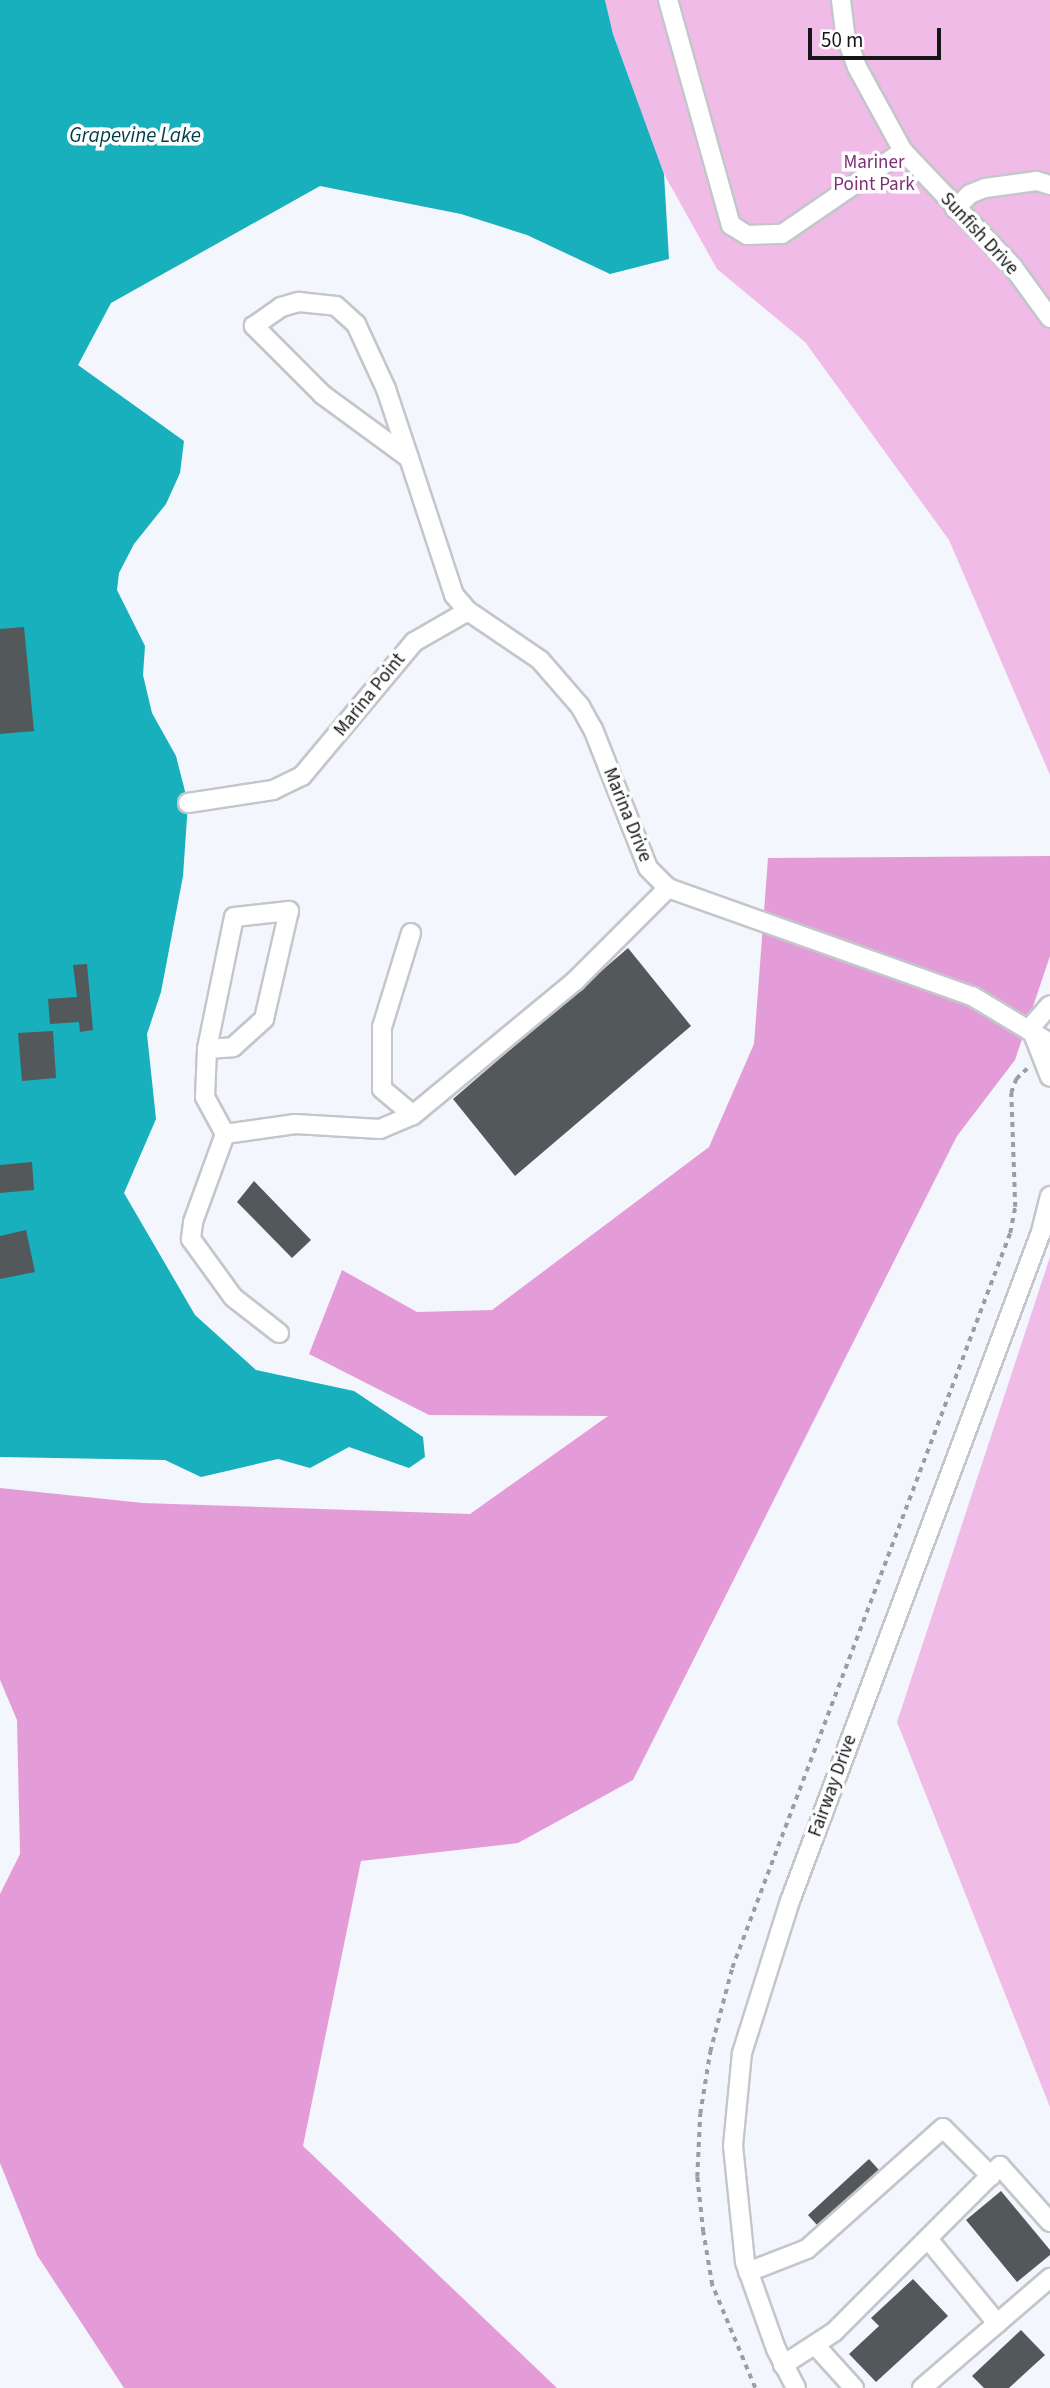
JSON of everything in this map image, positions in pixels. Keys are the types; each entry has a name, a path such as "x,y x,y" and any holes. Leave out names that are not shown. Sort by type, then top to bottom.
{"street":[{"path":"668,0 731,225 747,235 782,234 903,151"},
{"name":"Sunfish Drive","path":"841,0 845,34 857,67 903,151 955,209 1013,267 1050,318"},
{"path":"955,209 970,194 985,188 1037,181 1050,185"},
{"name":"Marina Drive","path":"409,458 323,396 254,326 281,307 299,302 336,306 356,324 386,389 409,458 444,571 468,611 540,660 580,706 593,729 648,868 668,888 972,996 1030,1028 1050,1043"},
{"name":"Marina Point","path":"188,803 273,790 315,765 376,684 414,642 468,611"},
{"path":"225,1134 295,1124 380,1129 413,1115 575,981 668,888"},
{"path":"206,1049 233,1048 264,1019 289,911 234,917 206,1049 205,1097 225,1134 193,1222 191,1239 233,1297 279,1333"},
{"path":"411,933 382,1027 382,1089 413,1115"},
{"path":"1050,1005 1030,1028 1050,1077"},
{"name":"Fairway Drive","path":"796,2388 783,2365 748,2272 733,2146 737,2081 750,2016 1041,1232 1050,1196"},
{"path":"748,2272 807,2249 943,2128 991,2176"},
{"path":"783,2365 834,2332 1000,2166 1050,2222"},
{"path":"928,2239 997,2323"},
{"path":"922,2388 1050,2278"},
{"path":"815,2345 854,2388"}],"green space":[{"name":"Mariner Point Park","path":"605,0 1050,0 1050,775 949,540 805,342 717,269 664,174 613,34"},
{"path":"1050,1257 1050,2107 897,1722"}],"shaded area":[{"path":"1050,856 1050,956 1015,1060 957,1136 633,1780 518,1843 361,1861 303,2146 557,2388 124,2388 37,2255 0,2163 0,1894 20,1854 17,1720 0,1680 0,1488 143,1503 470,1514 608,1416 429,1415 309,1354 342,1270 417,1312 492,1310 709,1147 754,1044 768,858"}],"water":[{"name":"Grapevine Lake","path":"0,0 605,0 613,34 664,174 669,259 610,274 527,235 461,214 320,186 111,303 78,365 184,441 180,473 166,504 134,544 119,573 117,590 145,646 143,675 152,713 176,756 188,803 183,876 161,992 147,1034 156,1119 124,1193 195,1315 256,1370 354,1391 423,1437 425,1457 409,1468 349,1447 310,1468 278,1459 201,1477 165,1460 0,1457"}],"building":[{"path":"24,627 34,731 0,734 0,629"},
{"path":"628,948 691,1026 515,1176 453,1099"},
{"path":"87,964 93,1030 80,1032 79,1022 50,1024 48,999 77,997 73,965"},
{"path":"53,1031 56,1078 22,1081 18,1033"},
{"path":"32,1162 34,1190 0,1193 0,1165"},
{"path":"254,1181 311,1240 292,1258 237,1202"},
{"path":"26,1230 35,1272 0,1279 0,1236"},
{"path":"869,2159 879,2170 817,2225 808,2215"},
{"path":"1001,2191 1050,2250 1050,2255 1017,2282 966,2220"},
{"path":"913,2279 948,2316 876,2382 849,2354 879,2326 871,2318"},
{"path":"1021,2330 1045,2355 1009,2388 984,2388 972,2376"}]}
